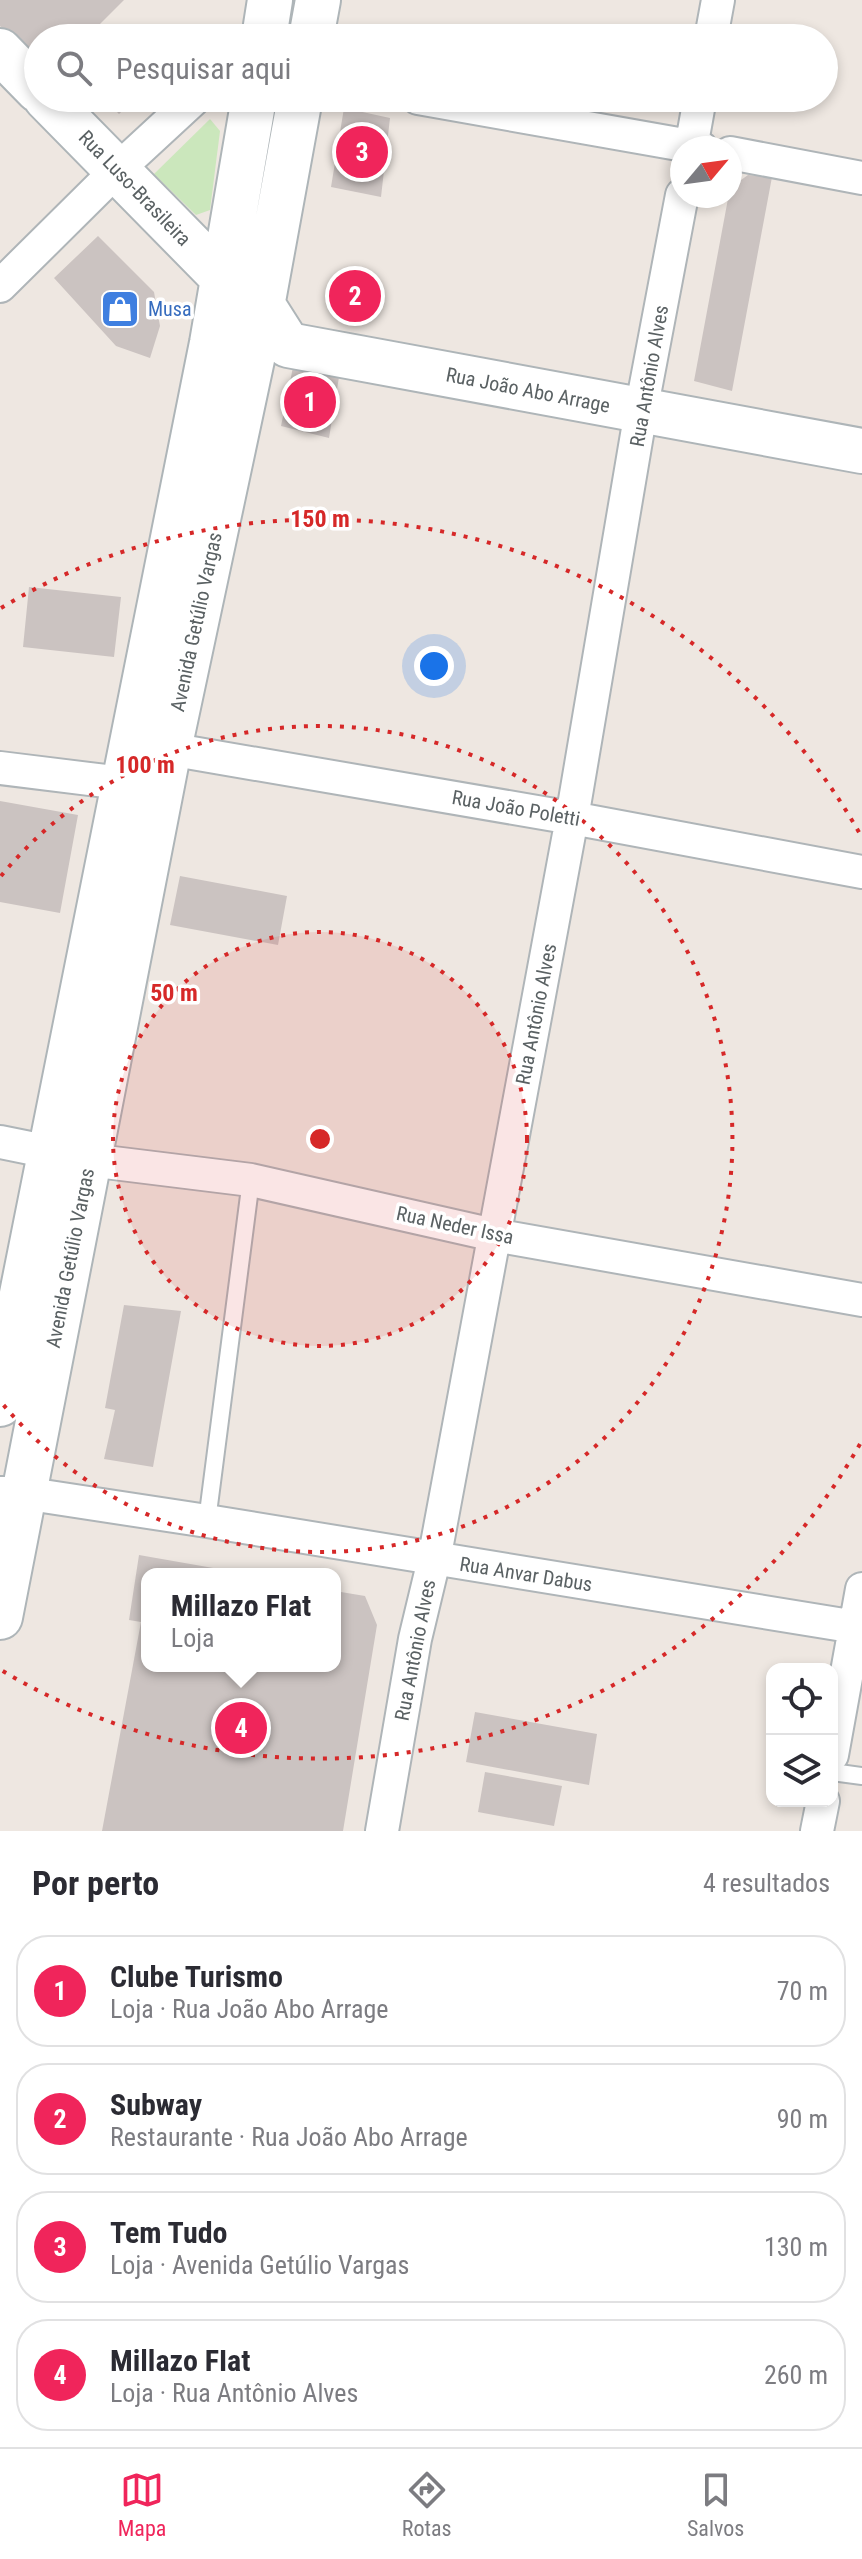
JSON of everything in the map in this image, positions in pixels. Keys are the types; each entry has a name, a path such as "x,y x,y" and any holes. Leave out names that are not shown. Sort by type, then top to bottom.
{"main road":[{"path":"266,24 270,0"},
{"path":"314,24 318,0"},
{"path":"0,51 24,76"},
{"name":"Rua Luso-Brasileira","path":"60,112 224,279"},
{"name":"Avenida Getúlio Vargas","path":"0,1617 12,1493 68,1157 122,783 212,343 252,112"},
{"path":"271,348 262,304 297,112"},
{"path":"224,279 262,304"},
{"name":"Rua João Abo Arrage","path":"212,343 271,348 862,451"},
{"name":"Avenida Getúlio Vargas","path":"0,1404 68,1157 271,348"}],"street":[{"path":"714,24 718,0"},
{"path":"0,286 180,112"},
{"path":"497,112 670,143"},
{"path":"695,136 698,112"},
{"path":"742,155 862,178"},
{"name":"Rua Antônio Alves","path":"382,1831 415,1639 434,1560 572,818 641,411 680,208"},
{"name":"Rua João Poletti","path":"169,749 572,818 862,872"},
{"path":"0,768 122,783"},
{"name":"Rua Neder Issa","path":"0,1142 68,1157 251,1180 494,1235 862,1300"},
{"name":"Rua Anvar Dabus","path":"12,1493 207,1521 858,1628"},
{"path":"836,1735 858,1628 862,1589"},
{"path":"817,1831 822,1807"}],"lane":[{"path":"207,1521 251,1180"},
{"path":"838,1773 862,1776"}],"green space":[{"path":"210,119 220,131 210,210 196,215 154,174"}],"building":[{"path":"0,0 124,0 100,24 24,24 24,51 0,26"},
{"path":"343,112 362,112 390,118 381,197 331,187"},
{"path":"748,175 772,177 732,391 694,381 726,208 742,208 742,179"},
{"name":"Musa","path":"98,236 154,292 160,326 150,358 116,346 54,278"},
{"path":"344,274 374,278 368,317 336,313"},
{"path":"293,367 339,377 329,438 281,426"},
{"path":"29,587 121,597 114,657 23,647"},
{"path":"0,801 78,815 60,913 0,902"},
{"path":"180,876 287,896 278,945 170,925"},
{"path":"124,1305 181,1311 153,1467 104,1459 115,1410 105,1408"},
{"path":"139,1555 213,1568 141,1568 141,1622 129,1620"},
{"path":"341,1592 365,1596 377,1625 343,1831 102,1831 141,1622 141,1672 341,1672"},
{"path":"475,1712 597,1734 589,1785 466,1762"},
{"path":"485,1772 562,1786 554,1826 478,1812"}],"place":[{"name":"Tem Tudo","path":"362,152"},
{"name":"Subway","path":"355,296"},
{"name":"Musa","path":"120,309"},
{"name":"Clube Turismo","path":"310,402"},
{"name":"Millazo FIat","path":"241,1728"}]}
